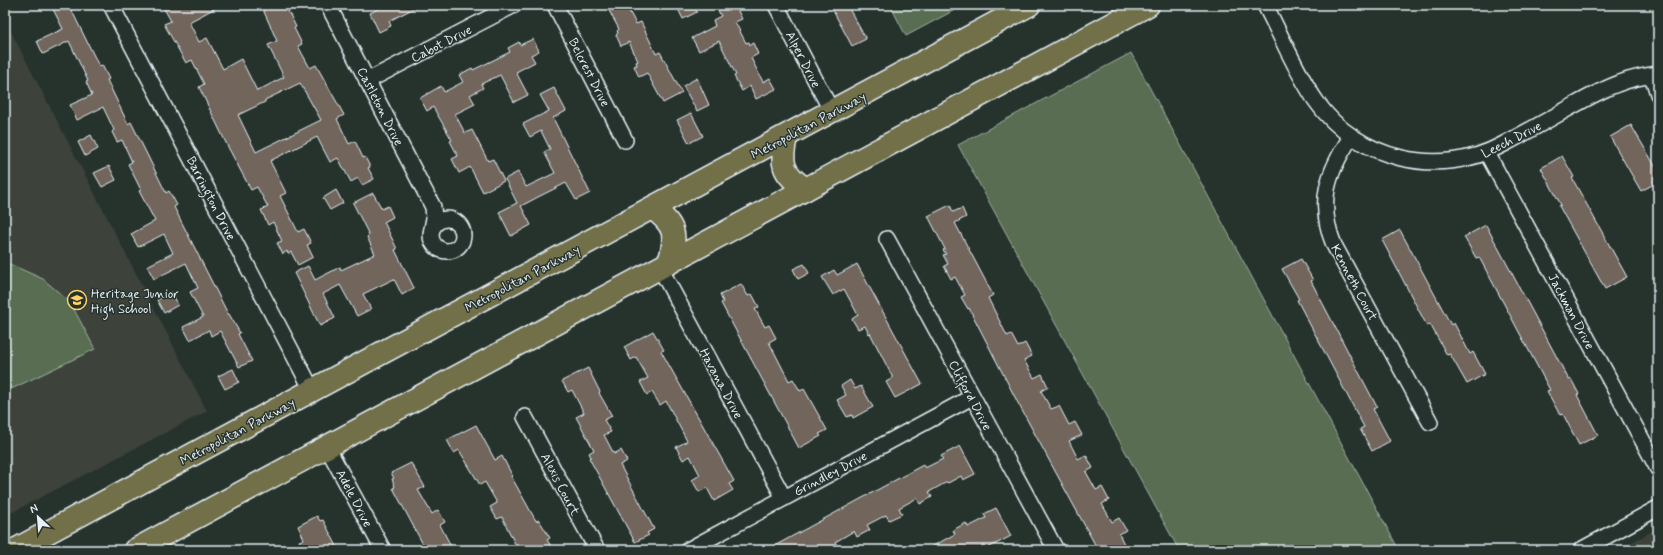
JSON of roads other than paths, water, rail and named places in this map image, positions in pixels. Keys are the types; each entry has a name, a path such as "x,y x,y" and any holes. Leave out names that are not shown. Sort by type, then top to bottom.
{"main road":[{"name":"Metropolitan Parkway","path":"15,550 786,137 1029,5"},
{"path":"135,550 1148,5"},
{"path":"786,137 783,153 786,172 797,184 806,189"},
{"path":"652,208 667,219 671,226 674,243 665,265"}],"street":[{"name":"Barrington Drive","path":"111,5 312,390"},
{"name":"Castleton Drive","path":"328,5 433,207 441,214 456,221 463,230 463,241 455,250 450,251 439,249 432,240 434,218 433,207"},
{"name":"Cabot Drive","path":"367,81 514,5"},
{"name":"Belcrest Drive","path":"555,5 625,140"},
{"name":"Alper Drive","path":"776,5 832,112"},
{"name":"Leech Drive","path":"1265,5 1317,102 1340,128 1351,137 1383,153 1406,160 1427,162 1473,158 1487,153 1607,88 1621,82 1655,75"},
{"path":"1655,75 1658,94"},
{"name":"Kenneth Court","path":"1351,137 1340,154 1329,179 1326,194 1326,221 1334,245 1430,422"},
{"name":"Jackman Drive","path":"1487,153 1658,469"},
{"path":"432,229 439,220 450,219"},
{"name":"Clifford Drive","path":"887,239 1056,550"},
{"name":"Havana Drive","path":"665,265 784,498"},
{"name":"Grindley Drive","path":"688,550 972,397"},
{"name":"Alexis Court","path":"525,417 597,550"},
{"name":"Adele Drive","path":"327,447 383,550"},
{"path":"1580,550 1658,508"}],"place":[{"name":"Heritage Junior High School","path":"77,300"}]}
